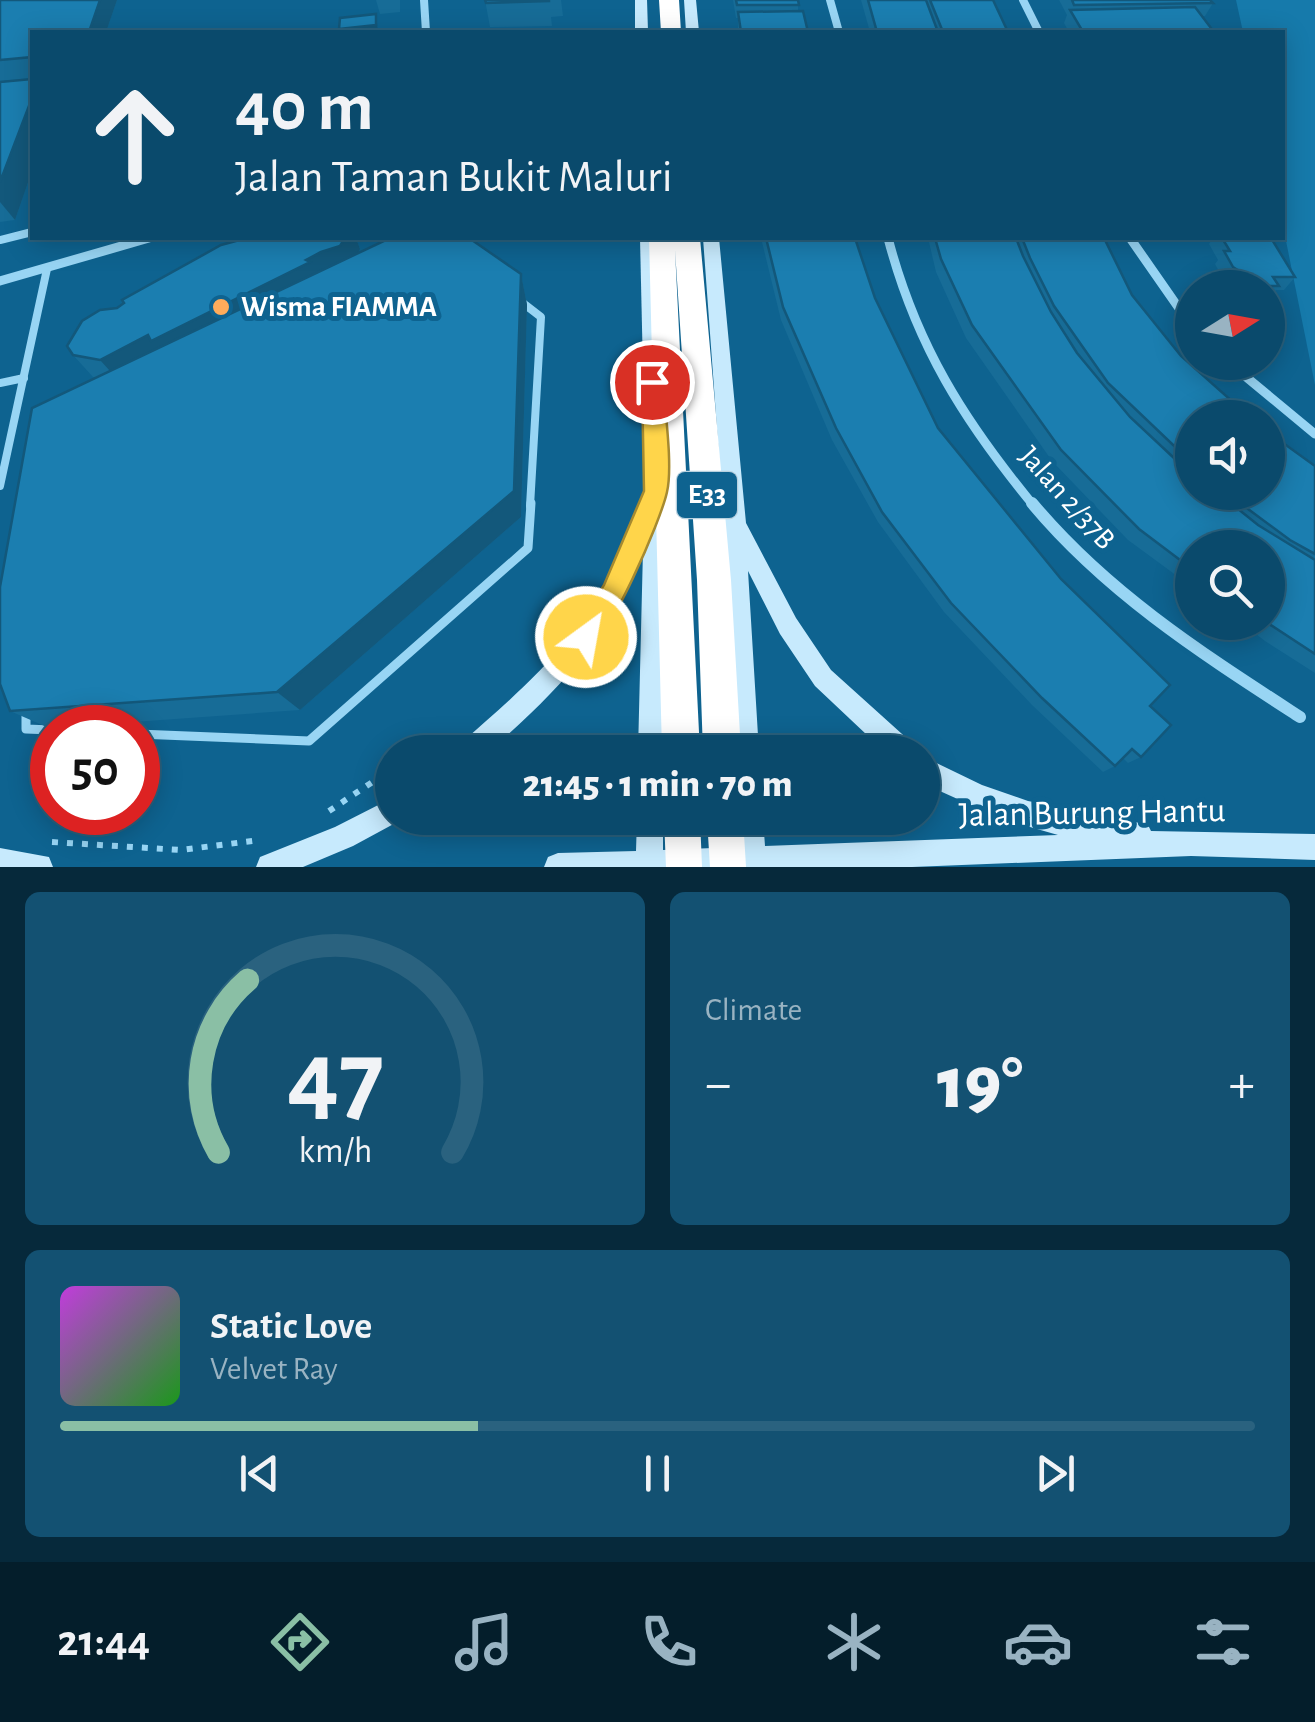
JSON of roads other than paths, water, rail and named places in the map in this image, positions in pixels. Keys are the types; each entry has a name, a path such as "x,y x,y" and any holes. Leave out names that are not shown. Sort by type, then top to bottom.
{"highway":[{"path":"652,0 654,30"},
{"path":"669,0 670,30"},
{"name":"E33","path":"662,240 679,735"},
{"name":"E33","path":"687,240 714,580 721,735"},
{"path":"661,865 674,835"},
{"path":"732,835 744,864"}],"main road":[{"path":"641,0 642,30"},
{"path":"690,0 693,30"},
{"path":"648,240 656,491 651,735"},
{"path":"710,240 735,524 745,735"},
{"path":"489,735 544,687 586,637 613,592 656,491"},
{"path":"735,524 788,626 824,678 884,735"},
{"path":"940,778 977,798 1061,825 1191,842"},
{"path":"270,867 375,820"},
{"path":"654,835 661,865"},
{"path":"744,864 748,835"},
{"name":"Jalan Burung Hantu","path":"558,867 744,864 1191,842 1315,847"},
{"path":"0,862 42,854"}],"street":[{"path":"424,0 426,30"},
{"path":"830,0 838,30"},
{"path":"1023,0 1038,30"},
{"path":"0,281 141,240"},
{"name":"Jalan 2/37B","path":"888,240 893,267 914,326 945,384 987,446 1042,514 1099,572 1172,634 1300,717"},
{"path":"1131,240 1175,303"},
{"path":"1250,380 1315,434"}],"lane":[{"path":"0,240 30,232"},
{"path":"0,486 47,269"},
{"path":"160,735 309,741 528,548 542,317 514,296"},
{"path":"0,383 24,378"},
{"path":"26,692 26,729 30,729"}],"place":[{"name":"Wisma FIAMMA","path":"221,307"}]}
